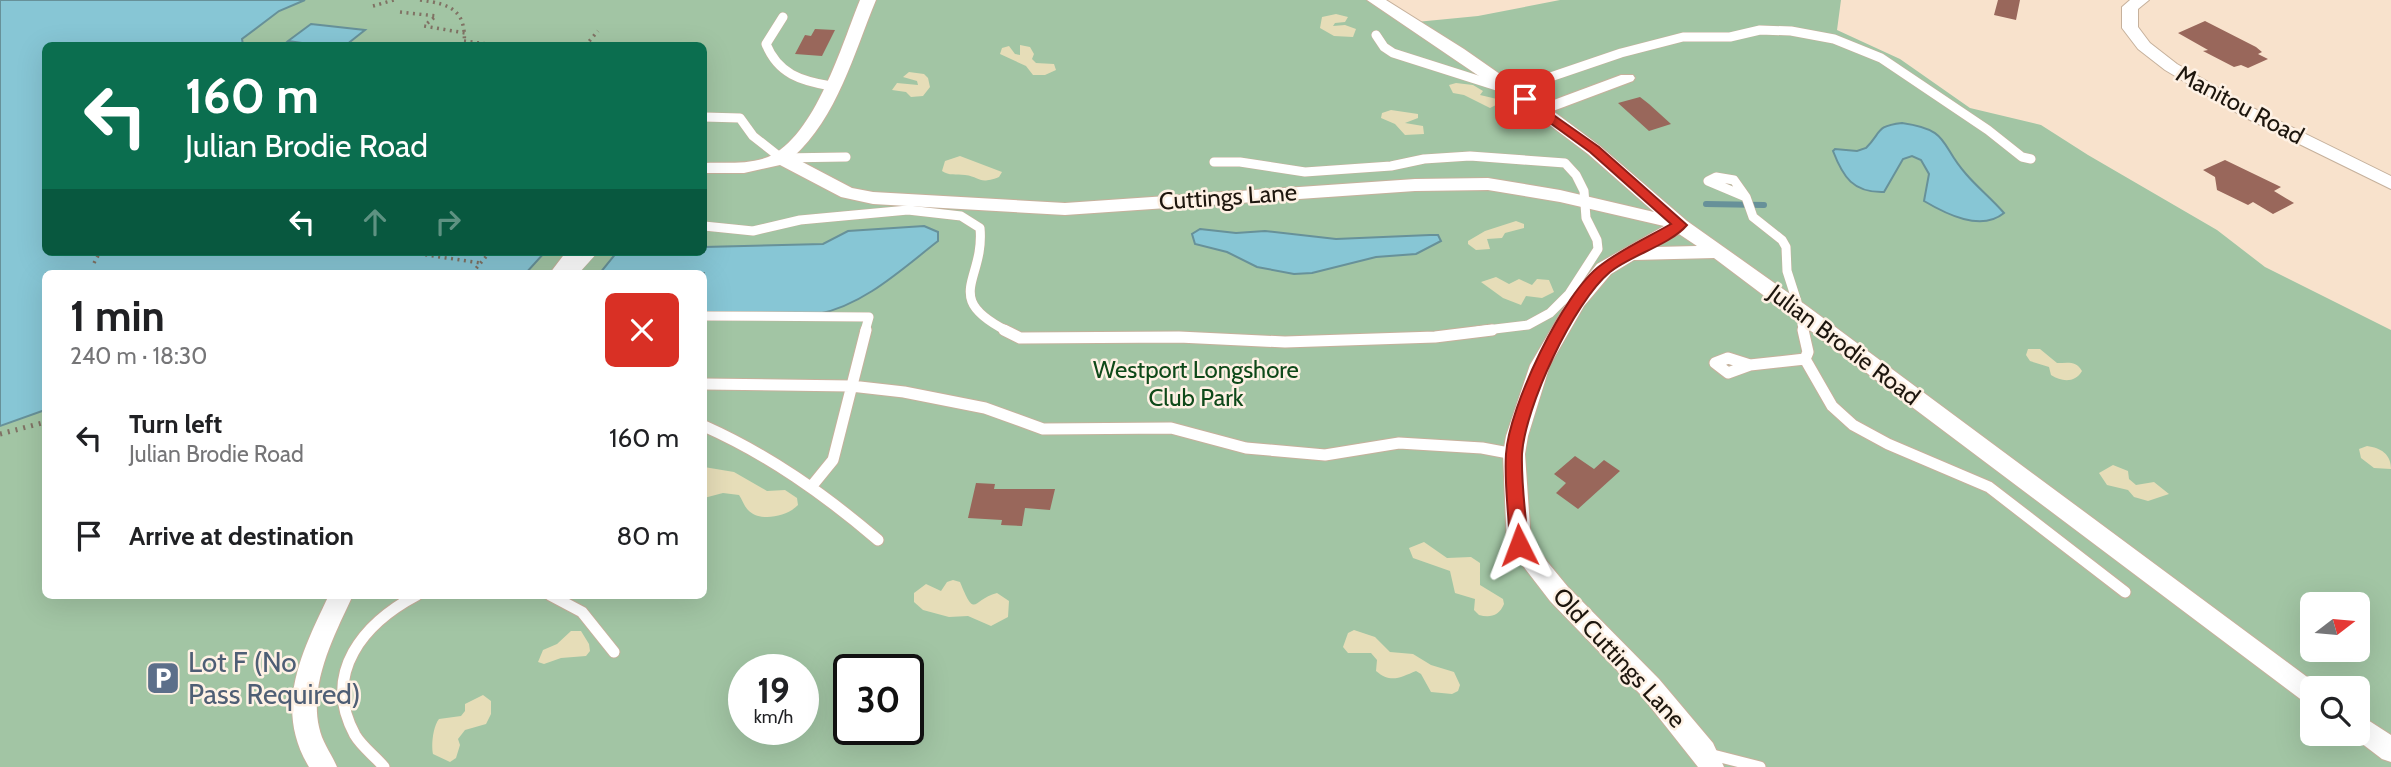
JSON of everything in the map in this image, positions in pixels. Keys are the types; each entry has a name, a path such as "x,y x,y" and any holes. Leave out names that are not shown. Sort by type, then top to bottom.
{"street":[{"path":"707,168 756,165 781,158 799,143 831,86 868,0"},
{"name":"Julian Brodie Road","path":"1375,0 1541,110 1594,150 1680,225 2201,614 2300,684"},
{"name":"Manitou Road","path":"2141,0 2130,7 2130,28 2147,51 2176,72 2245,110 2391,183"},
{"path":"1541,110 1627,78"},
{"name":"Cuttings Lane","path":"781,158 847,193 873,198 1065,209 1415,184 1488,184 1586,202 1680,225"},
{"name":"Old Cuttings Lane","path":"1680,225 1604,269 1577,302 1540,365 1517,436 1514,454 1519,545 1559,594 1650,687 1708,760"},
{"path":"1628,254 1716,251"},
{"path":"562,270 573,256"},
{"path":"324,767 305,732 303,696 320,642 339,599"},
{"path":"2370,735 2391,750"}],"lane":[{"path":"783,17 766,44 770,59 782,71 799,80 831,86"},
{"path":"1376,36 1384,47 1401,56 1490,86 1508,88 1518,88 1621,53 1683,37 1730,37 1760,30 1791,31 1834,39 1881,58 1988,130 2022,157 2031,159"},
{"path":"707,117 740,118 753,136 781,158 846,157"},
{"path":"707,226 753,231 800,220 877,211 936,211 961,216 980,228 981,239 969,294 972,306 988,321 1020,338 1179,337 1208,340 1312,341 1435,337 1528,325 1542,320 1562,299 1598,249 1599,240 1587,220 1586,198 1572,168 1560,161 1470,156 1424,159 1391,166 1305,172 1240,162 1214,162"},
{"path":"1746,197 1750,210 1759,223 1782,240 1786,247 1787,271 1797,302"},
{"path":"576,270 588,256"},
{"path":"707,316 869,317 833,460 811,487"},
{"path":"1802,324 1808,352 1805,359"},
{"path":"1750,365 1805,359"},
{"path":"1805,359 1818,373 1821,387 1838,413 1860,429 1898,448 1962,473 2000,494 2124,592"},
{"path":"707,384 851,386 904,392 985,408 1043,429 1171,428 1246,448 1325,455 1399,443 1482,448 1514,454"},
{"path":"707,427 764,455 811,487 878,540"},
{"path":"384,767 358,739 349,720 341,680 348,656 356,644 386,614 410,599"},
{"path":"558,599 582,612 614,652"},
{"path":"1708,760 1760,767"}],"path":[{"path":"373,6 394,0"},
{"path":"420,0 452,8 461,16 466,33 464,42"},
{"path":"400,12 436,16 424,26 466,33"},
{"path":"588,42 598,31"},
{"path":"94,263 98,256"},
{"path":"433,256 481,263"},
{"path":"475,270 487,256"},
{"path":"0,434 42,423"}],"green space":[{"name":"Westport Longshore Club Park","path":"305,0 1370,0 1406,23 1478,16 1560,0 1841,0 1837,30 1900,59 1970,108 2041,125 2217,230 2265,267 2391,330 2391,767 0,767 0,426 42,411 42,599 707,599 707,270 529,270 541,256 707,256 707,42 242,42 242,39 279,11"}],"sand":[{"path":"1336,14 1348,17 1345,22 1335,23 1333,26 1345,25 1356,29 1353,37 1334,36 1320,28 1322,17"},
{"path":"1020,45 1030,47 1034,54 1032,59 1036,63 1054,64 1056,70 1045,75 1033,75 1026,66 1000,54 1002,48 1009,46 1015,54 1020,55"},
{"path":"909,72 924,74 928,78 930,87 923,96 911,97 906,92 892,90 897,83 918,85 917,81 903,77"},
{"path":"1449,85 1473,85 1483,91 1480,95 1497,99 1498,104 1490,108 1464,95 1453,93"},
{"path":"1391,110 1418,114 1418,118 1405,123 1423,126 1424,134 1405,135 1395,124 1381,118 1382,113"},
{"path":"960,156 1002,172 999,177 983,180 942,171 945,161"},
{"path":"1516,221 1524,224 1524,228 1505,233 1502,238 1487,239 1490,249 1476,250 1468,244 1468,241 1485,231"},
{"path":"1496,277 1509,284 1519,279 1532,285 1537,279 1549,280 1554,292 1542,298 1526,296 1521,305 1503,298 1481,282"},
{"path":"2028,349 2040,349 2057,363 2074,364 2082,371 2072,379 2055,377 2051,375 2049,367 2030,361 2026,355"},
{"path":"2367,446 2384,453 2389,459 2391,469 2374,468 2361,458 2359,449"},
{"path":"2113,465 2128,471 2129,479 2136,485 2154,482 2169,494 2148,501 2134,497 2128,490 2107,485 2099,473"},
{"path":"707,468 734,472 767,491 785,490 797,498 798,505 781,515 759,516 748,510 739,495 723,493 707,497"},
{"path":"1424,542 1447,558 1471,557 1480,563 1480,585 1503,599 1504,604 1500,611 1490,616 1479,615 1474,610 1475,599 1455,593 1450,571 1413,558 1409,548"},
{"path":"947,582 960,582 972,604 997,593 1009,601 1008,617 991,626 968,616 949,617 923,610 914,602 914,593 926,584 941,591"},
{"path":"1354,630 1375,637 1390,652 1413,654 1431,665 1454,672 1460,685 1458,691 1452,694 1431,692 1421,674 1416,671 1396,678 1381,675 1376,671 1377,660 1371,653 1348,653 1343,647 1348,633"},
{"path":"571,631 581,631 589,644 590,651 586,656 561,658 544,664 538,662 543,650 557,644"},
{"path":"483,695 491,701 491,714 486,724 465,730 458,739 460,745 456,758 450,762 433,754 433,736 439,719 461,716 465,711 465,704"}],"water":[{"path":"0,0 305,0 279,11 242,39 242,42 42,42 42,256 541,256 529,270 42,270 42,411 0,426"},
{"path":"311,24 365,30 350,42 288,41"},
{"path":"1902,123 1937,134 1966,174 2004,213 1985,221 1974,221 1953,216 1924,201 1929,174 1921,160 1912,156 1903,159 1884,192 1864,190 1851,182 1845,176 1833,151 1857,151 1866,148 1883,128"},
{"path":"924,226 938,232 938,241 867,294 851,303 818,314 707,313 707,270 602,270 614,256 707,256 707,247 823,244 848,231"},
{"path":"1200,229 1236,233 1265,231 1336,239 1438,235 1441,241 1416,254 1376,257 1312,273 1294,274 1257,267 1227,252 1195,244 1192,234"}],"building":[{"path":"1998,0 2020,0 2016,20 1994,15"},
{"path":"2205,21 2256,47 2262,52 2258,54 2268,59 2248,68 2241,65 2234,67 2203,51 2208,50 2178,33"},
{"path":"815,29 835,30 822,56 795,54 805,35 811,36"},
{"path":"1640,97 1671,124 1649,131 1618,103"},
{"path":"2225,160 2281,187 2274,191 2294,203 2273,214 2253,202 2248,205 2217,190 2215,177 2203,170"},
{"path":"1575,456 1594,469 1604,460 1620,471 1578,509 1556,493 1566,483 1554,474"},
{"path":"976,483 995,484 994,489 1055,489 1050,510 1025,508 1022,526 1001,525 1002,520 968,518"}],"waterway":[{"path":"1706,204 1764,205"}],"place":[{"name":"Lot F (No Pass Required)","path":"163,678"}],"route":[{"path":"1519,545 1514,454 1517,436 1540,365 1577,302 1604,269 1680,225 1594,150 1525,99"}]}
